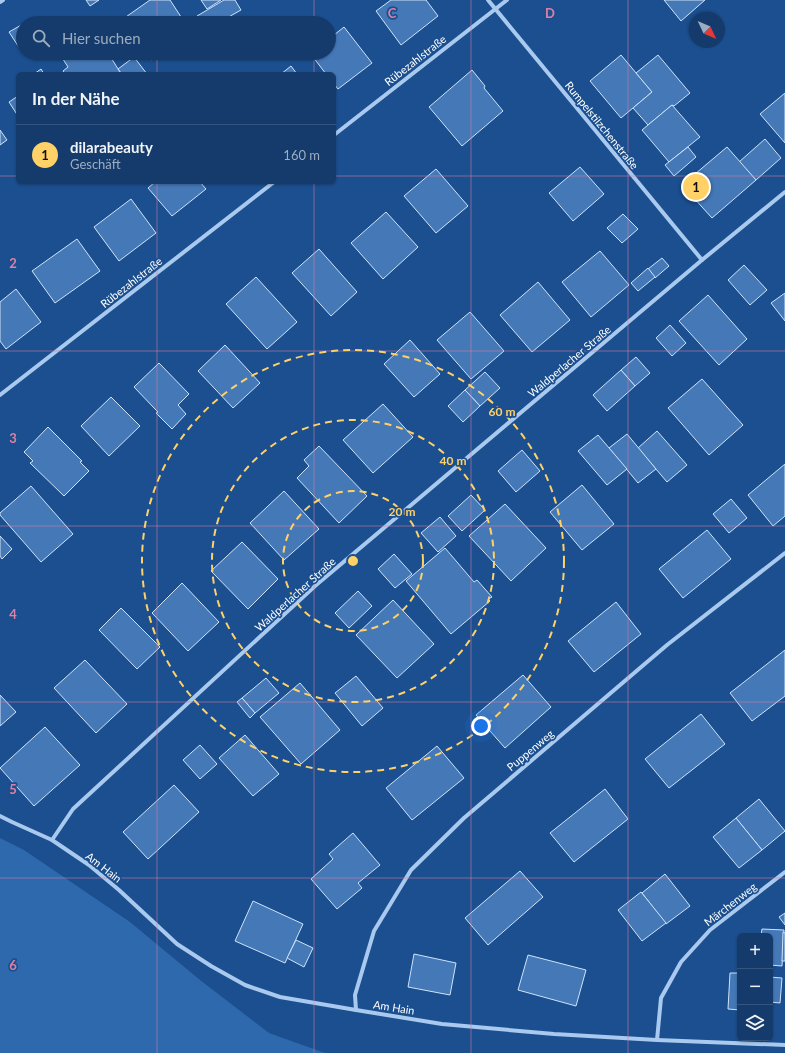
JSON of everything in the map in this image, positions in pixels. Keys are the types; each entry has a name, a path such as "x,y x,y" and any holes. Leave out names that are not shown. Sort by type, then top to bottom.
{"street":[{"name":"Rumpelstilzchenstraße","path":"488,0 702,260"},
{"name":"Rübezahlstraße","path":"336,133 507,0"},
{"name":"Rübezahlstraße","path":"0,396 271,184"},
{"name":"Waldperlacher Straße","path":"52,840 73,809 315,586 702,260 785,192"},
{"name":"Puppenweg","path":"356,1010 355,995 374,931 411,870 464,818 668,645 785,553"},
{"name":"Am Hain","path":"0,816 52,840 89,865 177,944 211,966 245,984 280,997 442,1024 554,1034 785,1045"},
{"name":"Märchenweg","path":"657,1040 661,998 681,962 710,930 785,872"}],"shaded area":[{"path":"0,838 24,850 130,922 200,980 269,1033 325,1053 0,1053"}],"building":[{"path":"86,0 99,0 90,6"},
{"path":"150,0 170,0 180,16 127,16"},
{"path":"201,0 221,0 207,9"},
{"path":"224,0 235,0 241,10 230,16 197,16"},
{"path":"391,0 426,0 438,16 401,45 376,11"},
{"path":"664,0 705,0 691,12 689,12 689,14 681,21"},
{"path":"344,27 372,63 338,89 336,86 336,72 324,72 315,60 336,60 336,33"},
{"path":"16,28 16,43 9,32"},
{"path":"621,55 652,92 621,118 590,81"},
{"path":"658,55 690,93 674,106 672,105 648,125 633,108 652,92 636,73"},
{"path":"64,60 112,60 120,72 64,72 68,67"},
{"path":"130,60 136,60 145,72 120,72 118,69"},
{"path":"291,66 296,72 284,72"},
{"path":"472,70 485,86 484,88 503,111 462,146 429,107"},
{"path":"785,93 785,143 760,114"},
{"path":"16,97 16,113 9,102"},
{"path":"672,105 700,137 669,162 642,130"},
{"path":"0,130 7,140 0,145"},
{"path":"765,139 781,158 756,180 739,162"},
{"path":"688,147 696,157 674,176 665,165"},
{"path":"727,147 756,180 712,218 682,185"},
{"path":"580,167 604,194 573,221 549,193"},
{"path":"436,169 468,206 436,233 404,196"},
{"path":"153,184 202,184 206,189 172,216 148,188"},
{"path":"131,199 156,233 119,261 94,227"},
{"path":"386,212 418,247 383,279 351,243"},
{"path":"623,214 638,229 622,243 607,228"},
{"path":"77,239 100,271 55,303 32,271"},
{"path":"319,249 357,292 331,316 292,273"},
{"path":"600,251 629,285 591,317 562,282"},
{"path":"662,258 669,266 655,278 648,269"},
{"path":"744,265 767,290 750,305 728,280"},
{"path":"648,268 655,277 638,291 631,283"},
{"path":"256,277 297,322 267,349 226,304"},
{"path":"538,282 570,320 532,352 500,315"},
{"path":"16,289 41,322 6,349 0,341 0,302"},
{"path":"785,293 785,321 771,303"},
{"path":"708,295 747,339 719,365 679,321"},
{"path":"470,312 504,351 471,379 437,340"},
{"path":"670,325 686,343 672,356 656,338"},
{"path":"410,340 440,374 414,397 384,364"},
{"path":"225,345 260,383 233,408 198,371"},
{"path":"636,357 650,373 635,386 621,370"},
{"path":"159,363 189,394 178,405 186,414 172,429 134,387"},
{"path":"621,370 635,386 607,411 593,395"},
{"path":"485,372 500,388 480,406 465,390"},
{"path":"702,379 743,425 709,455 668,408"},
{"path":"465,390 480,406 463,422 448,406"},
{"path":"111,397 140,426 109,456 81,426"},
{"path":"383,404 413,437 373,473 343,440"},
{"path":"48,427 82,461 80,462 89,471 64,496 30,463 33,461 24,452"},
{"path":"657,431 687,465 667,482 638,448"},
{"path":"627,434 656,469 638,483 609,448"},
{"path":"598,435 627,469 607,485 578,451"},
{"path":"319,446 367,496 339,523 297,478 309,466 304,460"},
{"path":"522,450 540,471 516,492 498,471"},
{"path":"785,464 785,516 773,526 748,495"},
{"path":"582,485 614,524 582,550 550,512"},
{"path":"31,486 73,534 41,562 0,515 0,513"},
{"path":"284,491 319,529 284,560 250,523"},
{"path":"471,495 485,510 462,531 448,516"},
{"path":"731,499 747,518 729,533 713,514"},
{"path":"505,504 546,548 511,581 469,536"},
{"path":"440,517 456,536 438,552 421,533"},
{"path":"707,530 731,559 683,598 659,569"},
{"path":"0,536 12,549 2,559 0,556"},
{"path":"242,542 278,579 248,609 211,571"},
{"path":"445,548 474,582 477,580 492,597 488,599 490,601 451,634 406,581"},
{"path":"394,554 412,574 395,588 378,569"},
{"path":"182,583 219,622 188,651 152,613"},
{"path":"358,591 372,606 349,628 335,613"},
{"path":"393,600 434,644 397,678 356,635"},
{"path":"616,602 641,634 594,672 568,641"},
{"path":"121,608 160,647 137,669 99,630"},
{"path":"785,650 785,696 752,721 730,693"},
{"path":"85,660 127,704 96,733 54,688"},
{"path":"523,675 551,707 505,748 476,715"},
{"path":"356,676 383,708 362,726 335,693"},
{"path":"266,678 279,693 255,713 242,698"},
{"path":"300,683 340,730 301,764 260,717"},
{"path":"0,695 16,712 0,726"},
{"path":"242,698 255,713 250,718 237,702"},
{"path":"701,714 725,744 669,788 645,759"},
{"path":"45,727 80,765 34,806 0,768"},
{"path":"245,735 279,774 253,796 219,758"},
{"path":"200,745 217,764 200,779 183,760"},
{"path":"437,746 464,778 412,820 386,788"},
{"path":"174,785 199,812 148,859 123,832"},
{"path":"605,789 628,819 574,862 550,833"},
{"path":"759,799 785,831 762,850 736,818"},
{"path":"736,818 762,850 739,868 713,837"},
{"path":"353,833 380,865 358,883 362,888 337,909 311,879 333,859 329,854"},
{"path":"520,871 543,897 488,945 465,918"},
{"path":"665,874 690,906 666,924 642,893"},
{"path":"641,892 666,923 642,941 618,910"},
{"path":"253,901 303,924 285,963 235,941"},
{"path":"785,913 785,925 779,917"},
{"path":"762,929 784,930 782,966 773,965 773,933 761,933"},
{"path":"783,932 785,933 785,961 782,961"},
{"path":"296,940 313,948 304,967 287,958"},
{"path":"414,954 456,963 450,995 408,987"},
{"path":"528,955 586,970 576,1006 518,990"},
{"path":"730,973 737,973 737,1010 728,1009"},
{"path":"773,977 782,978 780,1003 773,1002"}],"place":[{"name":"dilarabeauty","path":"696,187"}]}
